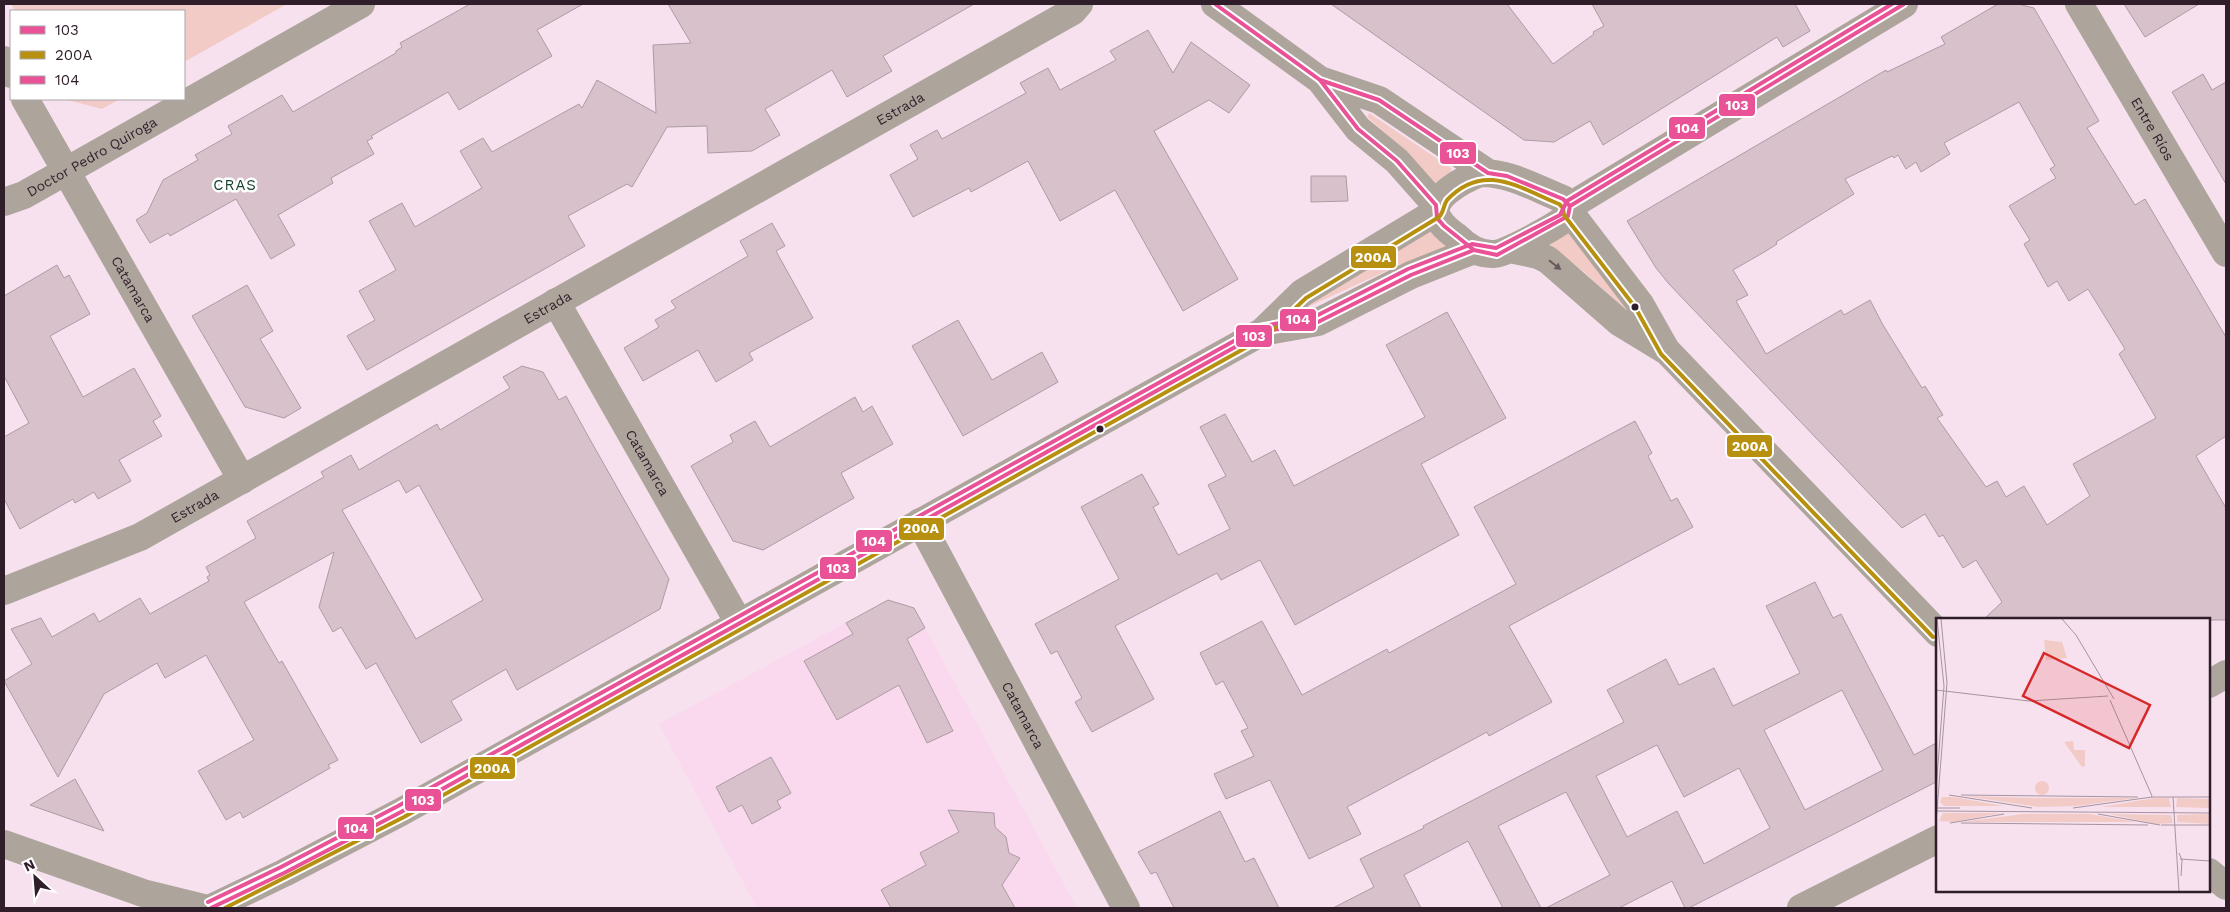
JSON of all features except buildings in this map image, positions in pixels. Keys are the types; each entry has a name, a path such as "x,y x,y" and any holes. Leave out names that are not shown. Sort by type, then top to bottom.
{"street":[{"name":"Doctor Pedro Quiroga","path":"4,202 24,194 66,171 361,4"},
{"name":"Estrada","path":"4,591 140,537 1073,11 1079,4"},
{"path":"1215,4 1320,80 1358,129 1397,161 1436,209 1444,226 1474,250 1497,254 1564,220 1569,208 1904,4"},
{"name":"Entre Ríos","path":"2079,4 2226,253"},
{"path":"4,60 10,72"},
{"path":"1320,80 1379,100 1488,173"},
{"name":"Catamarca","path":"27,100 242,480"},
{"path":"211,908 284,873 401,812 1262,332 1302,293 1436,209 1442,198 1466,178 1480,173 1507,176 1563,199 1640,304 1666,350 1936,630"},
{"path":"1510,249 1528,252 1548,260 1619,322 1666,350"},
{"path":"1262,332 1318,322 1403,279 1474,250"},
{"name":"Catamarca","path":"556,302 739,623"},
{"name":"Catamarca","path":"920,522 1126,908"},
{"path":"2210,683 2226,674"},
{"path":"1801,908 1936,840"},
{"path":"4,844 143,893 204,908"},
{"path":"2210,873 2226,886"}],"shaded area":[{"path":"11,4 287,4 185,61 185,10 14,10"},
{"path":"68,100 118,100 102,109"},
{"path":"1369,113 1451,168 1452,173 1436,185 1393,140 1367,117"},
{"path":"1432,230 1450,246 1404,263 1310,306 1310,304"},
{"path":"1568,230 1629,313 1583,271 1545,244"},
{"path":"888,600 914,608 1077,908 757,908 659,724"}],"transit line":[{"name":"103","path":"1215,4 1320,80"},
{"name":"104","path":"208,902 281,867 398,806 1259,327 1316,316 1408,269 1472,244 1496,248 1560,215 1567,201 1892,4"},
{"name":"103","path":"1570,206 1904,4"},
{"name":"103","path":"1320,80 1379,100 1488,173 1507,176 1563,199 1570,206 1568,216 1497,255 1474,250 1444,226 1437,218 1436,205 1397,161 1358,129 1320,80"},
{"name":"200A","path":"225,908 404,817 1265,337 1306,298 1439,217 1447,200 1461,188 1474,182 1502,181 1516,185 1559,204 1563,208 1564,215 1635,307 1661,354 1933,637"},
{"name":"103","path":"211,908 284,873 401,812 1262,332 1318,322 1411,275 1474,250"}],"district":[{"name":"CRAS","path":"235,185"}]}
